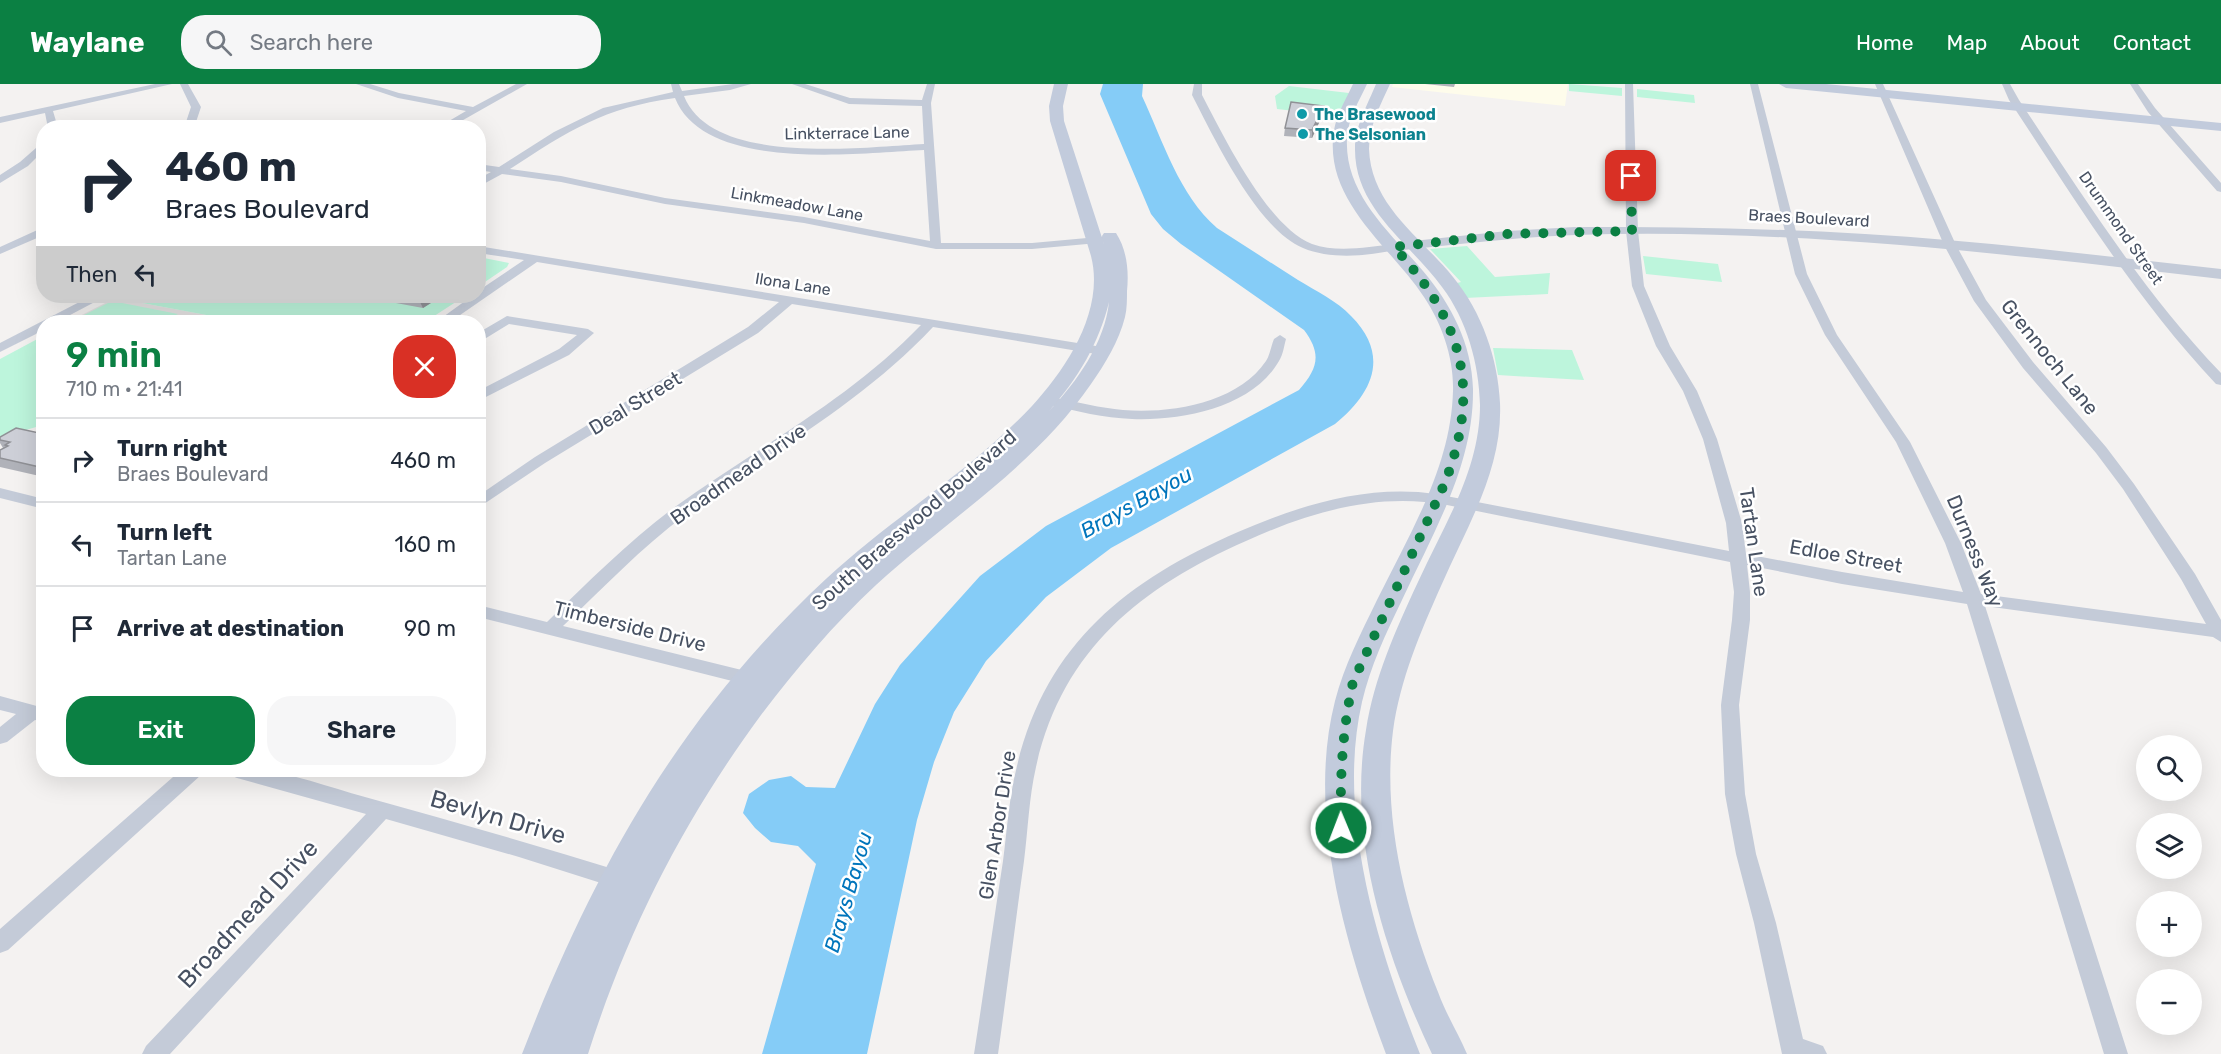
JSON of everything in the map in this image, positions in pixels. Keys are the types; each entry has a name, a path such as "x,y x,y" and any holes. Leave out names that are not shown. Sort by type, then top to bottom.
{"main road":[{"name":"South Braeswood Boulevard","path":"1061,84 1056,106 1057,121 1102,240"},
{"name":"South Braeswood Boulevard","path":"571,1054 603,963 672,827 707,772 759,681 821,597 880,544 1058,402 1093,350 1103,276 1102,240 1070,104 1074,84"},
{"path":"1354,169 1341,160 1340,136 1348,109 1360,84"},
{"path":"1383,84 1354,169 1368,218 1404,246 1445,317 1456,346 1474,373 1490,419 1484,455 1468,505 1446,547 1405,640 1386,696 1378,752 1381,850 1403,936 1419,984 1450,1054"},
{"path":"1786,84 1881,88"},
{"path":"1856,84 2157,117 2221,120"},
{"path":"2157,117 2221,127"},
{"path":"1403,1054 1367,951 1341,828 1340,774 1345,716 1353,682 1456,454 1474,373"},
{"name":"South Braeswood Boulevard","path":"539,1054 590,925 615,878 691,750 759,681"},
{"path":"1345,850 1381,850"}],"street":[{"path":"0,120 168,84"},
{"path":"184,84 196,107 192,120"},
{"path":"360,84 398,96 475,110"},
{"path":"456,120 523,84"},
{"name":"Linkterrace Lane","path":"675,84 689,116 706,129 750,144 813,151 928,147"},
{"path":"486,179 598,114 639,101 747,84"},
{"path":"796,84 849,101 926,103"},
{"path":"931,84 926,103 936,246"},
{"path":"1198,84 1197,95 1227,155 1290,238 1307,246 1328,250 1404,246"},
{"name":"Tartan Lane","path":"1629,84 1632,231 1638,286 1663,346 1690,391 1710,439 1727,494 1742,592 1742,620 1730,705 1734,794 1746,854 1801,1052"},
{"name":"Durness Way","path":"1754,84 1801,274 1831,335 1903,442 1953,543 1974,599 2116,1054"},
{"name":"Drummond Street","path":"2006,84 2121,261 2163,316 2221,381"},
{"path":"2134,84 2157,117 2221,189"},
{"name":"Grennoch Lane","path":"1881,88 1950,245 1980,301 2001,331 2101,450 2160,531 2220,633"},
{"path":"48,110 51,120"},
{"path":"0,180 24,164 36,152"},
{"name":"Linkmeadow Lane","path":"486,168 561,179 632,196 754,212 936,246 1000,248 1102,240"},
{"name":"Braes Boulevard","path":"1404,246 1508,234 1632,231 1790,234 1950,245 2121,261 2221,274"},
{"path":"0,251 36,234"},
{"name":"Ilona Lane","path":"486,250 1093,350"},
{"path":"486,292 535,258"},
{"name":"Deal Street","path":"486,497 540,460 753,330 789,300"},
{"path":"62,315 86,303"},
{"path":"452,315 470,303"},
{"path":"486,334 507,320 588,333 564,352 486,393"},
{"name":"Broadmead Drive","path":"550,629 651,536 695,500 872,380 909,347 930,323"},
{"path":"0,348 36,329"},
{"path":"1058,402 1110,414 1132,415 1164,414 1208,405 1247,387 1262,377 1275,359 1280,339"},
{"path":"0,494 36,502"},
{"name":"Glen Arbor Drive","path":"986,1054 1026,768 1034,738 1054,689 1077,656 1117,613 1156,581 1185,563 1233,539 1313,510 1349,500 1402,495 1438,498 1468,505"},
{"name":"Edloe Street","path":"1468,505 1738,558 1974,599 2220,633"},
{"name":"Timberside Drive","path":"486,613 759,681"},
{"path":"0,703 36,713"},
{"path":"0,737 36,715"},
{"path":"0,943 186,777"},
{"name":"Bevlyn Drive","path":"262,777 519,848 641,885"},
{"name":"Broadmead Drive","path":"154,1054 382,810"}],"shaded area":[{"path":"1393,84 1568,84 1565,106 1392,87"},
{"path":"105,303 142,303 206,315 82,315"}],"green space":[{"path":"1569,84 1622,88 1622,96 1569,91"},
{"path":"1289,86 1349,93 1339,116 1277,109 1275,96"},
{"path":"1637,89 1694,95 1695,103 1637,97"},
{"path":"1467,246 1495,277 1550,273 1548,294 1465,298 1457,283 1461,282 1430,249"},
{"path":"1643,256 1718,264 1722,282 1646,274"},
{"path":"486,258 509,263 507,267 486,281"},
{"path":"108,303 122,303 178,314 176,315 84,315"},
{"path":"142,303 454,303 436,315 206,315"},
{"path":"36,340 36,427 19,432 0,442 0,359"},
{"path":"1493,348 1572,350 1584,380 1498,375"}],"water":[{"name":"Brays Bayou","path":"1103,84 1143,84 1142,96 1173,166 1192,200 1217,228 1326,296 1351,316 1371,346 1372,374 1359,400 1335,424 1111,548 1046,597 986,661 954,712 934,762 917,820 867,1054 762,1054 816,864 798,846 771,842 755,828 743,813 749,794 769,780 791,776 806,787 835,788 875,704 900,665 980,576 1046,526 1299,390 1314,368 1313,346 1304,330 1181,244 1163,229 1151,214 1100,94"}],"building":[{"path":"1291,102 1324,106 1312,130 1285,128"},
{"path":"16,428 36,432 36,466 0,458 0,450 8,446 5,445 10,442 0,440 0,437"}],"place":[{"name":"The Brasewood","path":"1302,114"},
{"name":"The Selsonian","path":"1303,134"}],"route":[{"path":"1341,828 1340,774 1345,716 1353,682 1444,485 1456,454 1462,421 1463,370 1445,317 1431,293 1394,247 1508,234 1632,231 1631,176"}]}
